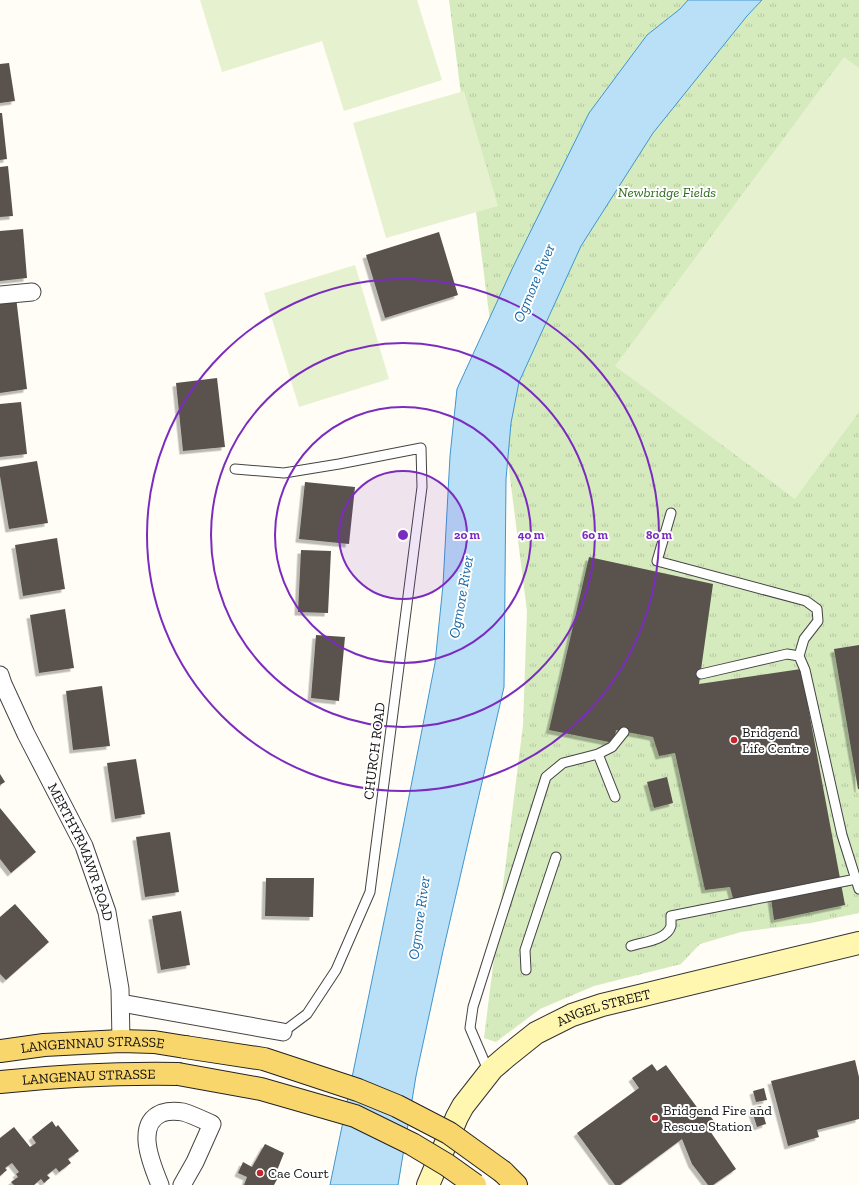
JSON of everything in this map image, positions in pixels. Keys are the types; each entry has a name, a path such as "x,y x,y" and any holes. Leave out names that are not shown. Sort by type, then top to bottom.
{"main road":[{"name":"LANGENNAU STRASSE","path":"0,1051 44,1045 122,1041 154,1042 264,1059 358,1090 397,1106 449,1133 510,1179"},
{"name":"LANGENAU STRASSE","path":"0,1082 101,1074 178,1074 261,1089 355,1116 412,1144 447,1165 475,1185"}],"street":[{"path":"0,295 32,292"},
{"name":"MERTHYRMAWR ROAD","path":"0,675 26,734 84,846 107,912 120,989 122,1041"},
{"name":"ANGEL STREET","path":"428,1185 463,1106 492,1069 536,1033 572,1015 602,1004 859,943"},
{"path":"121,1003 283,1032"},
{"path":"160,1185 149,1156 146,1142 149,1124 155,1116 166,1111 182,1112 212,1124 195,1162 182,1185"}],"lane":[{"name":"CHURCH ROAD","path":"235,469 284,472 338,464 421,448 422,487 370,892 336,970 306,1014 283,1032"},
{"path":"671,513 657,561 806,601 817,609 818,621 804,639 799,656 805,670 842,835 859,889"},
{"path":"701,674 787,654 799,656"},
{"path":"492,1069 485,1063 470,1028 473,1007 546,777 563,763 598,754 612,747 624,732"},
{"path":"598,754 615,797"},
{"path":"526,970 525,950 556,857"},
{"path":"631,946 659,938 666,933 671,927 671,916 856,879"}],"green space":[{"path":"200,0 417,0 442,80 344,111 322,41 222,72"},
{"name":"Newbridge Fields","path":"449,0 859,0 859,913 811,923 741,932 700,944 681,964 594,986 540,1009 496,1042 484,1038 523,725 527,611"},
{"path":"844,57 859,68 859,412 795,499 615,366"},
{"path":"464,91 498,206 386,238 353,123"},
{"path":"355,265 389,379 299,407 264,293"}],"water":[{"name":"Ogmore River","path":"688,0 762,0 747,16 653,133 581,246 519,382 511,423 506,479 504,687 443,951 416,1076 398,1185 330,1185 435,663 443,585 450,456 457,389 513,267 589,113 647,35 680,9"}],"building":[{"path":"9,63 15,101 0,103 0,64"},
{"path":"0,113 2,113 7,159 0,160"},
{"path":"8,166 13,216 0,217 0,167"},
{"path":"23,229 27,278 0,281 0,231"},
{"path":"439,232 458,295 385,318 366,255"},
{"path":"16,297 27,389 0,393 0,299"},
{"path":"217,378 225,447 183,451 176,383"},
{"path":"21,402 27,454 0,457 0,404"},
{"path":"37,461 48,523 9,529 0,476 0,467"},
{"path":"305,482 355,487 349,544 299,539"},
{"path":"57,538 65,589 23,596 15,545"},
{"path":"301,550 331,551 328,613 298,612"},
{"name":"Bridgend Life Centre","path":"589,557 713,584 699,684 801,669 845,905 774,920 771,898 735,906 730,887 705,890 675,753 659,756 653,737 616,730 614,743 549,730"},
{"path":"65,609 74,668 39,673 30,615"},
{"path":"316,635 345,637 339,701 311,698"},
{"path":"859,645 859,789 858,789 834,649"},
{"path":"102,686 110,746 73,750 66,691"},
{"path":"136,759 145,814 115,819 107,763"},
{"path":"0,774 5,782 0,785"},
{"path":"667,777 673,803 654,808 647,782"},
{"path":"0,808 36,852 11,873 0,859"},
{"path":"170,832 179,892 145,897 136,837"},
{"path":"266,878 314,878 313,917 265,916"},
{"path":"15,904 49,942 6,980 0,974 0,917"},
{"path":"181,911 190,965 161,970 152,916"},
{"path":"855,1060 859,1077 859,1119 817,1130 819,1137 788,1146 771,1081"},
{"name":"Bridgend Fire and Rescue Station","path":"652,1064 657,1071 666,1065 699,1110 703,1107 718,1126 710,1131 736,1169 713,1185 708,1185 692,1164 682,1139 620,1185 615,1185 577,1133 639,1088 632,1078"},
{"path":"764,1088 767,1100 756,1102 753,1091"},
{"path":"761,1106 766,1124 757,1127 751,1108"},
{"path":"52,1121 56,1127 58,1125 79,1151 68,1159 71,1163 59,1172 56,1168 47,1175 50,1178 44,1183 41,1179 34,1185 14,1185 11,1182 18,1177 16,1174 19,1172 12,1163 5,1168 7,1170 0,1176 0,1138 14,1127 30,1147 36,1143 32,1137"},
{"path":"265,1144 284,1153 276,1173 280,1174 274,1185 244,1185 247,1177 238,1173 243,1162 252,1167"}],"place":[{"name":"Bridgend Life Centre","path":"734,740"},
{"name":"Bridgend Fire and Rescue Station","path":"655,1118"},
{"name":"Cae Court","path":"260,1173"}]}
